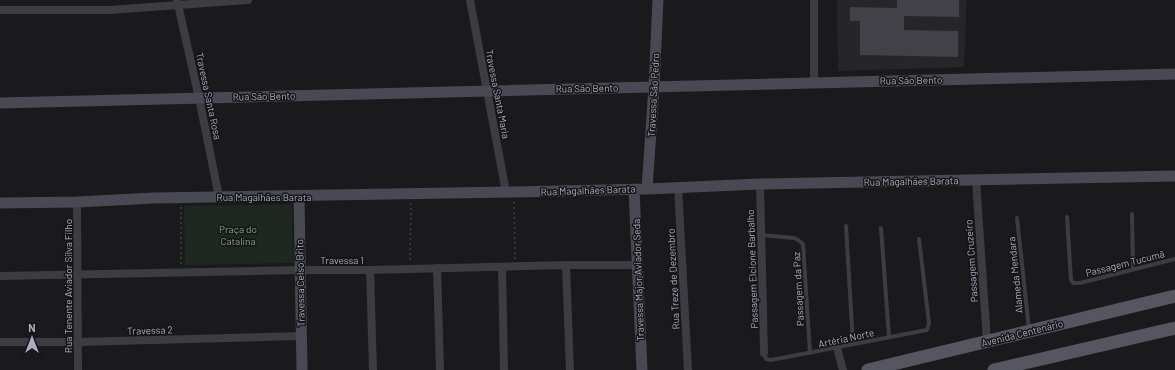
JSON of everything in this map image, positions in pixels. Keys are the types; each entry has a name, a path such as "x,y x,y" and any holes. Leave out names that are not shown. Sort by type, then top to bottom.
{"main road":[{"name":"Avenida Centenário","path":"868,370 909,365 987,341 1175,296"},
{"path":"994,370 1175,328"}],"street":[{"path":"0,10 110,10 178,3 248,0"},
{"name":"Travessa Santa Maria","path":"470,0 510,192"},
{"name":"Travessa São Pedro","path":"647,189 658,0"},
{"path":"814,0 814,83"},
{"name":"Travessa Santa Rosa","path":"178,3 219,197"},
{"name":"Rua São Bento","path":"0,103 1175,74"},
{"name":"Rua Magalhães Barata","path":"0,203 77,202 182,197 299,197 647,189 760,184 1175,176"},
{"name":"Passagem Cruzeiro","path":"976,180 987,341"},
{"name":"Passagem Elcione Barbalho","path":"760,184 760,235 764,353"},
{"name":"Rua Treze de Dezembro","path":"678,187 688,370"},
{"name":"Travessa Major Aviador Seda","path":"634,189 642,370"},
{"name":"Travessa Celso Brito","path":"299,197 302,370"},
{"name":"Rua Tenente Aviador Silva Filho","path":"77,202 78,370"},
{"path":"566,265 570,370"},
{"name":"Travessa 1","path":"0,276 566,265 637,265"},
{"path":"502,267 504,370"},
{"path":"437,268 440,370"},
{"path":"370,270 373,370"},
{"name":"Travessa 2","path":"0,342 78,342 301,336"},
{"path":"837,348 843,370"}],"lane":[{"path":"1132,214 1134,269"},
{"name":"Passagem Tucumã","path":"1067,217 1072,282 1080,283 1175,258"},
{"name":"Alameda Mendara","path":"1016,218 1029,331"},
{"path":"846,226 853,344"},
{"path":"881,228 889,337"},
{"name":"Passagem da Paz","path":"760,235 794,238 804,244 810,353"},
{"name":"Artéria Norte","path":"764,353 766,359 771,360 926,331 929,328 929,323 919,239"}],"path":[{"path":"510,192 515,266"},
{"path":"410,268 411,194"},
{"path":"181,273 182,197"}],"shaded area":[{"path":"837,0 967,0 964,67 838,71"}],"green space":[{"name":"Praça do Catalina","path":"292,204 293,263 185,265 184,206"}],"building":[{"path":"897,0 959,0 959,17 904,16 904,30 958,31 958,57 860,55 860,21 850,21 850,7 897,8"}]}
